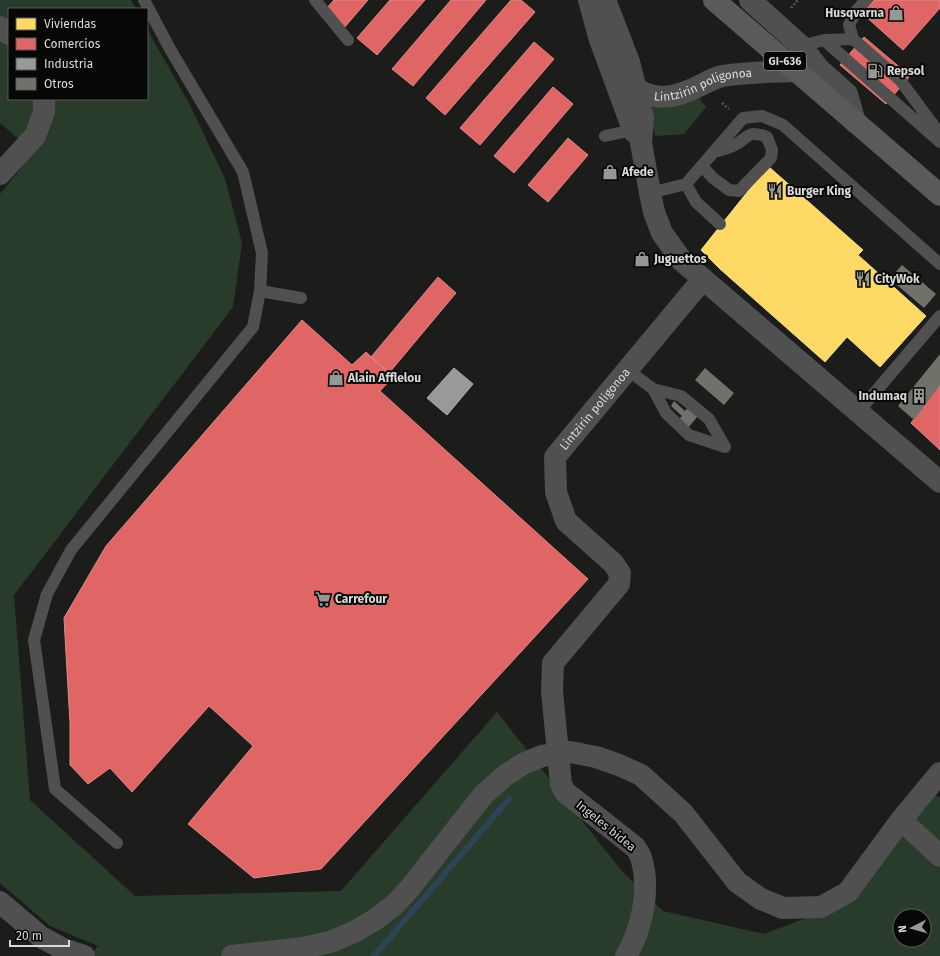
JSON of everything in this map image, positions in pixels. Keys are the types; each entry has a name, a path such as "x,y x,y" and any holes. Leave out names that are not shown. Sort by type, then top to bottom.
{"main road":[{"name":"GI-636","path":"714,0 940,195"}],"street":[{"name":"Lintzirin poligonoa","path":"589,0 600,40 637,137 654,212 662,232 682,261 940,482"},
{"name":"Lintzirin poligonoa","path":"596,0 604,17 626,79 636,88 661,97 684,94 719,76 796,71"},
{"name":"Lintzirin poligonoa","path":"605,0 629,62 636,88 643,118 637,137"},
{"path":"750,0 801,46 819,69 847,94 855,122"},
{"path":"0,27 8,33"},
{"path":"4,163 35,136 44,112 44,100"},
{"name":"Lintzirin poligonoa","path":"556,732 552,691 553,663 619,584 620,573 613,563 566,521 556,492 555,457 703,279"},
{"name":"Ingeles bidea","path":"556,732 561,784 566,792 635,847 642,859 646,880 645,904 632,946 626,956"},
{"path":"232,956 303,948 330,942 354,932 376,919 394,905 410,888 484,794 506,775 523,764 542,756 570,752 577,753 596,757 641,775 683,813 738,882 761,899 783,908 821,907 848,892 901,820 940,773"},
{"path":"901,820 940,856"},
{"path":"0,902 60,953 84,956"}],"lane":[{"path":"117,843 55,789 34,640 47,594 71,550 253,327 260,291 262,253 243,172 170,49 144,0"},
{"path":"315,0 348,40"},
{"path":"866,0 856,11 850,25 852,39 900,80 940,134"},
{"path":"801,46 824,40 852,39"},
{"path":"824,40 940,142"},
{"path":"650,193 686,184 743,118 762,116 784,125 940,264"},
{"path":"702,166 713,178 729,190 739,191 771,158 772,150 767,137 759,134 749,134 734,145 713,153"},
{"path":"605,136 637,137"},
{"path":"686,184 696,202 720,224"},
{"path":"260,291 301,298"},
{"path":"858,411 940,316"},
{"path":"628,370 653,389 681,396 709,419 725,447 689,435 666,413 653,389"}],"green space":[{"path":"0,0 131,0 135,8 8,8 8,100 148,100 148,31 190,105 225,179 242,243 233,307 14,595 30,800 135,896 341,891 497,712 620,869 663,911 764,934 856,899 933,795 940,797 940,956 90,956 98,946 50,926 0,883 0,194 34,152 0,123"},
{"path":"698,96 706,107 684,134 655,136 648,101"}],"building: Viviendas":[{"path":"768,166 863,250 858,255 926,316 880,367 847,337 825,362 720,269 701,250"}],"building: Comercios":[{"path":"334,0 368,0 344,28 324,11"},
{"path":"390,0 425,0 377,55 357,38"},
{"path":"451,0 486,0 413,86 392,69"},
{"path":"511,0 521,0 535,12 445,115 426,98"},
{"path":"874,0 940,0 940,8 903,50 862,13"},
{"name":"Repsol","path":"864,37 910,76 886,104 840,65"},
{"path":"534,42 554,59 480,145 460,128"},
{"path":"553,87 573,104 514,173 494,156"},
{"path":"568,138 588,155 548,202 528,185"},
{"path":"438,277 456,293 389,373 371,357"},
{"name":"Carrefour","path":"302,320 352,365 366,352 393,377 380,391 588,579 321,869 254,878 188,824 253,746 209,706 132,792 110,768 88,784 70,765 70,723 64,618 106,546"},
{"path":"940,385 940,450 911,423"}],"building: Industria":[{"path":"454,368 473,384 447,415 427,398"}],"building: Otros":[{"path":"902,265 936,294 924,308 890,279"},
{"name":"Indumaq","path":"940,354 940,385 914,420 898,406"},
{"path":"705,368 734,393 724,405 695,380"},
{"path":"674,401 685,411 688,407 698,416 688,428 678,420 682,416 671,406"}],"waterway":[{"path":"374,956 509,799"}],"place":[{"name":"Husqvarna","path":"896,13"},
{"name":"Repsol","path":"875,71"},
{"name":"Afede","path":"610,172"},
{"name":"Burger King","path":"775,191"},
{"name":"Juguettos","path":"642,259"},
{"name":"CityWok","path":"863,279"},
{"name":"Alain Afflelou","path":"336,378"},
{"name":"Indumaq","path":"919,396"},
{"name":"Carrefour","path":"323,599"}]}
